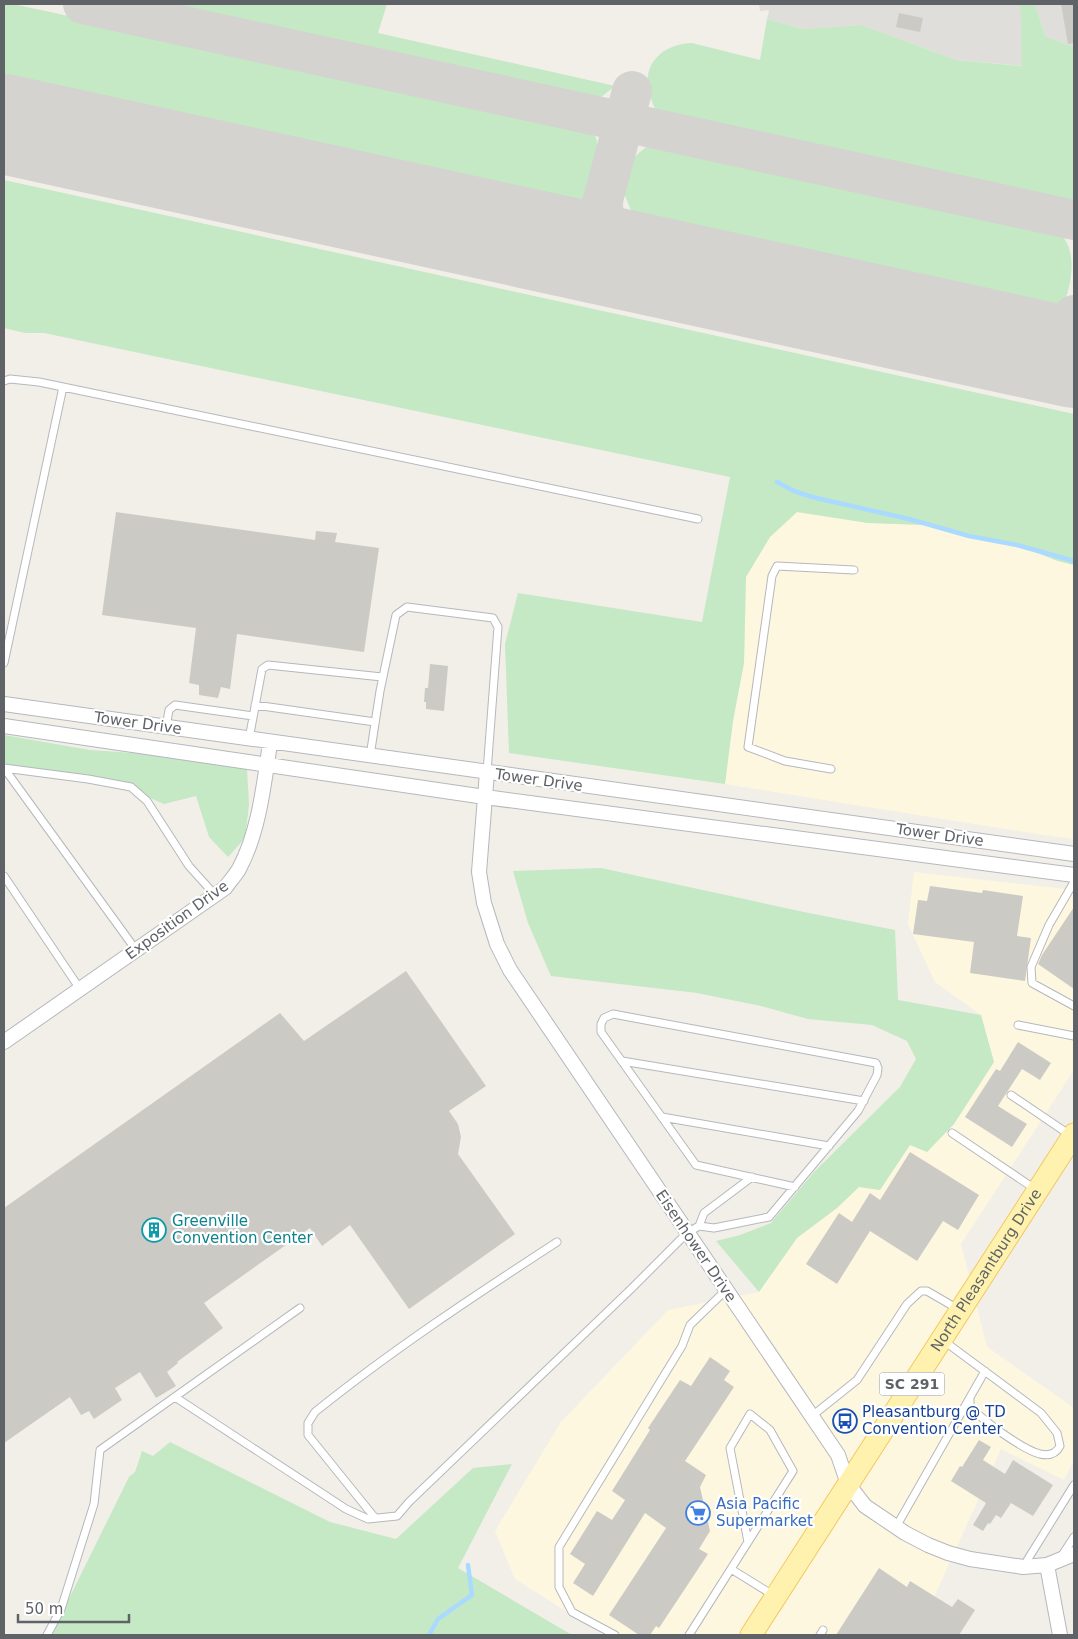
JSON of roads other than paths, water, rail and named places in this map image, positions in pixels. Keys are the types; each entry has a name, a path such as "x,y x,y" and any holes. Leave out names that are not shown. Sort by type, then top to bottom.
{"main road":[{"name":"North Pleasantburg Drive","path":"751,1635 1073,1135"}],"street":[{"name":"Tower Drive","path":"4,704 270,743 1074,854"},
{"name":"Tower Drive","path":"4,726 485,797 1074,875"},
{"name":"Exposition Drive","path":"4,1042 225,888 238,871 248,849 262,794 270,743"},
{"name":"Eisenhower Drive","path":"487,772 479,872 484,903 497,944 510,970 531,1003 693,1229 726,1290 838,1455 848,1484 864,1506 928,1545 970,1560 1022,1567 1053,1562 1074,1554"},
{"path":"1053,1562 1060,1635"}],"lane":[{"path":"4,381 10,379 39,382 698,519"},
{"path":"4,662 63,387"},
{"path":"832,768 785,761 748,747 772,576 777,566 854,570"},
{"path":"370,756 382,677 396,615 407,608 493,618 498,627 487,772"},
{"path":"249,739 262,669 268,665 382,677"},
{"path":"166,727 169,710 175,705 253,716"},
{"path":"255,705 375,722"},
{"path":"4,768 131,787 147,801 190,866 215,895"},
{"path":"4,768 136,950"},
{"path":"4,876 80,989"},
{"path":"1074,882 1049,925 1031,967 1032,983 1074,1006"},
{"path":"693,1229 714,1228 769,1217 795,1187 858,1111 877,1075 878,1068 876,1063 613,1014 604,1018 601,1024 601,1032 696,1165 795,1187"},
{"path":"1018,1025 1074,1036"},
{"path":"622,1061 864,1100"},
{"path":"1011,1095 1073,1135"},
{"path":"662,1117 829,1146"},
{"path":"952,1133 1037,1191"},
{"path":"175,1397 346,1509 368,1519 397,1516 409,1502 693,1229 704,1213 752,1177"},
{"path":"375,1518 308,1434 308,1423 315,1412 475,1295 557,1242"},
{"path":"615,1635 572,1612 559,1587 559,1547 682,1346 690,1325 726,1290"},
{"path":"812,1416 857,1380 908,1304 922,1291 933,1294 960,1310"},
{"path":"47,1635 61,1609 94,1504 100,1450 300,1308"},
{"path":"942,1339 1041,1413 1057,1432 1060,1446 1051,1455 1039,1454 1007,1437 974,1412 970,1405 970,1400"},
{"path":"896,1527 985,1371"},
{"path":"689,1635 731,1570 793,1471 770,1430 750,1414 730,1448 748,1542"},
{"path":"1022,1567 1074,1485"},
{"path":"1053,1562 1074,1537"},
{"path":"731,1570 776,1596"}],"waterway":[{"path":"777,482 794,491 812,497 909,519 969,536 1017,545 1074,561"},
{"path":"429,1635 438,1619 472,1595 468,1565"}],"place":[{"name":"Greenville Convention Center","path":"154,1230"},
{"name":"Pleasantburg @ TD Convention Center","path":"845,1421"},
{"name":"Asia Pacific Supermarket","path":"698,1513"}]}
